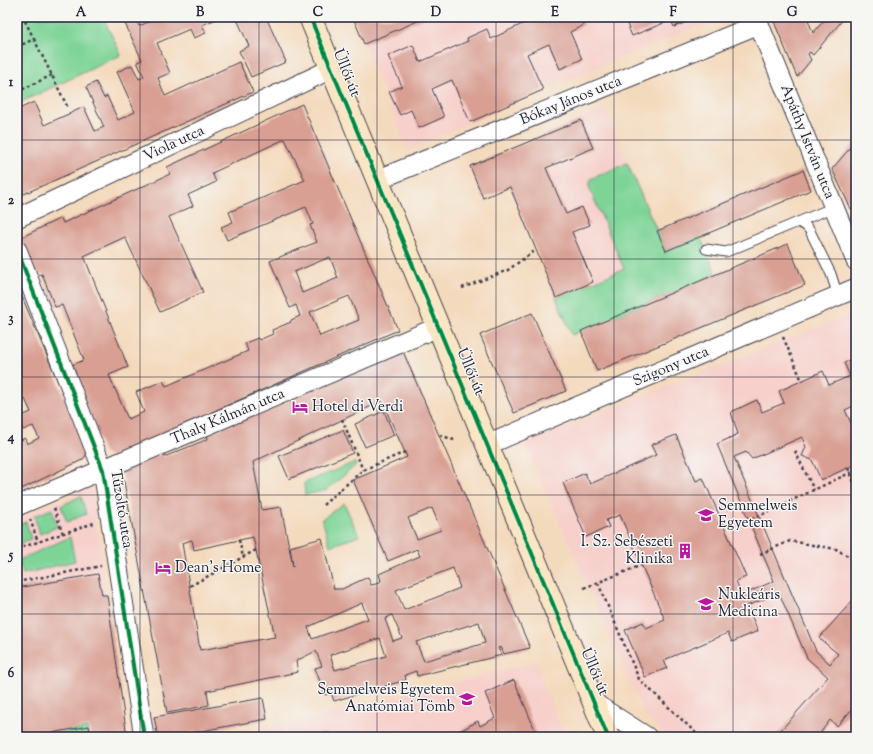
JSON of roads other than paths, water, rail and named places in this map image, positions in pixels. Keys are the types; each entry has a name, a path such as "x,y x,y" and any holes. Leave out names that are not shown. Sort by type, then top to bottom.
{"main road":[{"name":"Üllői út","path":"310,17 608,737"}],"street":[{"name":"Bókay János utca","path":"377,180 758,21"},
{"name":"Apáthy István utca","path":"758,21 856,261"},
{"name":"Viola utca","path":"17,218 332,69"},
{"name":"Tűzoltó utca","path":"17,250 103,470 144,737"},
{"name":"Szigony utca","path":"487,445 856,288"},
{"name":"Thaly Kálmán utca","path":"21,505 438,327"},
{"name":"Üllői út","path":"594,703 648,737"}],"lane":[{"path":"706,249 726,252 834,207"},
{"path":"798,222 806,226 810,231 831,274 838,296"}],"place":[{"name":"Hotel di Verdi","path":"300,407"},
{"name":"Semmelweis Egyetem","path":"706,515"},
{"name":"I. Sz. Sebészeti Klinika","path":"685,551"},
{"name":"Dean's Home","path":"163,568"},
{"name":"Nukleáris Medicina","path":"706,604"},
{"name":"Semmelweis Egyetem Anatómiai Tömb","path":"467,699"}]}
